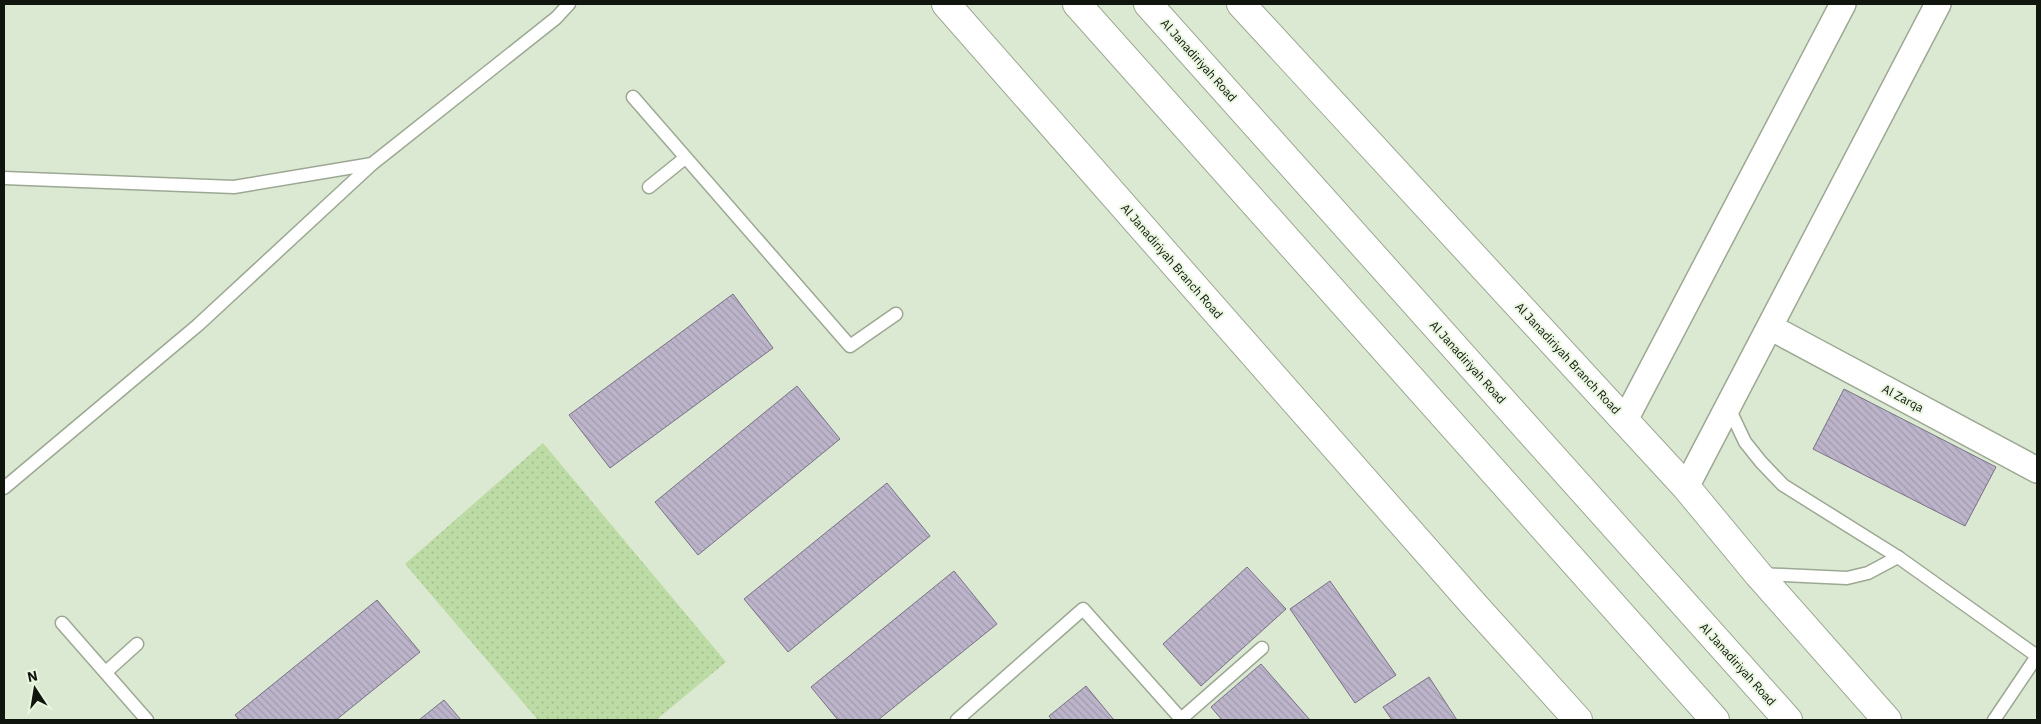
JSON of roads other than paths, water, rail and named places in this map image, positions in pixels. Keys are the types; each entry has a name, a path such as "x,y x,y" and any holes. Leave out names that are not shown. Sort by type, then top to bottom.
{"main road":[{"name":"Al Janadiriyah Branch Road","path":"946,4 1475,606 1578,720"},
{"path":"1077,4 1715,720"},
{"name":"Al Janadiriyah Road","path":"1148,4 1788,720"},
{"name":"Al Janadiriyah Branch Road","path":"1241,4 1686,487 1758,574 1887,720"}],"street":[{"path":"1625,420 1843,4"},
{"path":"1686,487 1938,4"},
{"name":"Al Zarqa","path":"1770,327 2037,470"}],"lane":[{"path":"4,488 198,324 372,164 556,18 569,4"},
{"path":"633,97 850,346 896,314"},
{"path":"649,187 685,158"},
{"path":"4,178 234,187 372,164"},
{"path":"1728,406 1745,442 1783,485 1898,557 2037,656 1994,720"},
{"path":"1758,574 1847,578 1868,573 1898,557"},
{"path":"957,720 1082,609 1181,720 1262,648"},
{"path":"62,623 147,720"},
{"path":"106,672 137,644"}]}
